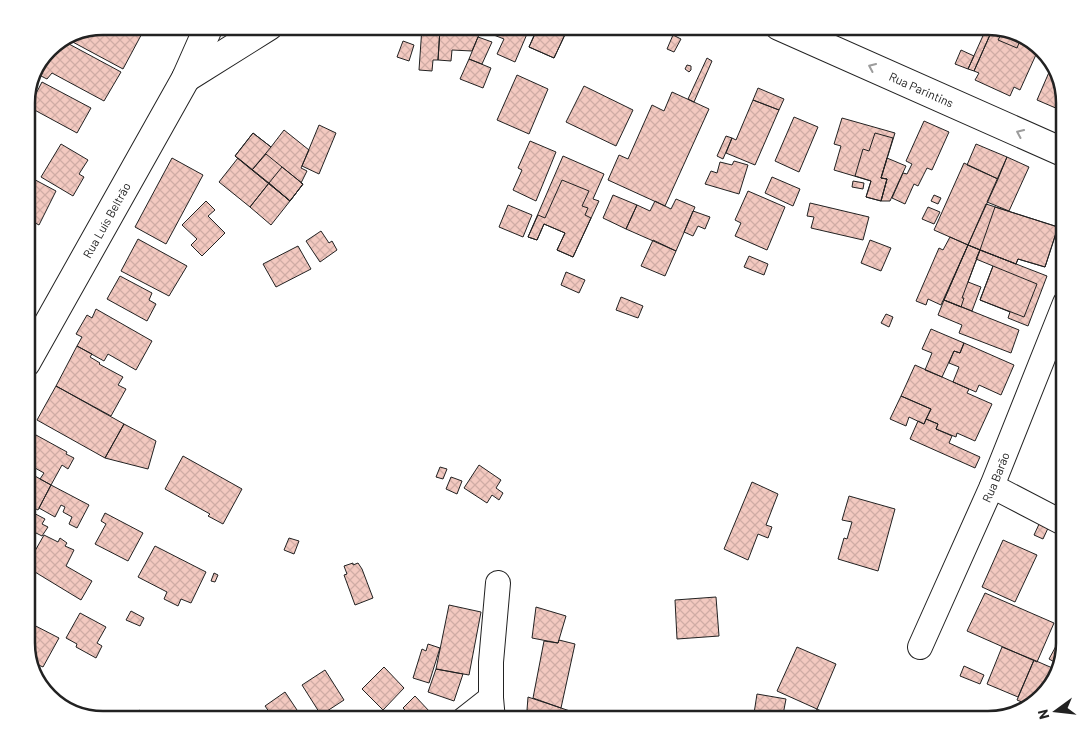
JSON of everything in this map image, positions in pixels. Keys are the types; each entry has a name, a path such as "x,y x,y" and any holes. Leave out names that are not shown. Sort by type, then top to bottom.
{"main road":[{"name":"Rua Luís Beltrão","path":"35,347 186,78 206,35"},
{"path":"212,35 216,43 231,51"},
{"name":"Rua Luís Beltrão","path":"186,78 255,35"},
{"name":"Rua Parintins","path":"799,35 1056,149"}],"street":[{"name":"Rua Barão","path":"920,647 992,486 1056,326"},
{"path":"992,486 1056,519"},
{"path":"492,709 491,662 498,583"}],"building":[{"path":"141,35 123,69 73,42 89,36"},
{"path":"421,35 440,35 438,60 433,60 432,71 419,70"},
{"path":"440,35 479,35 472,51 452,50 451,61 438,60"},
{"path":"494,35 527,35 515,62 497,54 504,39"},
{"path":"534,35 565,35 554,58 529,47"},
{"path":"535,35 565,35 554,58 529,47"},
{"path":"673,35 681,39 674,52 667,49"},
{"path":"983,35 990,35 974,71 968,69"},
{"path":"990,35 1014,40 1026,46 1036,55 1020,90 1014,87 1010,96 975,80 979,73 974,71"},
{"path":"1000,36 1006,37 1026,46 1019,43 1017,48 998,40"},
{"path":"478,37 492,42 482,64 469,59"},
{"path":"403,41 414,45 409,61 397,57"},
{"path":"69,44 121,72 104,101 52,73 47,79 41,76 49,61"},
{"path":"961,50 974,56 968,69 955,64"},
{"path":"707,58 712,61 694,102 688,99"},
{"path":"469,59 491,68 483,88 460,79"},
{"path":"687,65 691,66 689,72 685,69"},
{"path":"1049,73 1054,85 1056,108 1037,100"},
{"path":"517,75 548,89 529,134 497,120"},
{"path":"42,82 91,108 77,133 35,110 36,94"},
{"path":"584,86 633,110 616,146 566,122"},
{"path":"758,88 784,99 779,110 753,100"},
{"path":"672,92 709,109 665,206 608,180 619,155 628,159 652,105 664,111"},
{"path":"753,100 779,110 755,165 726,153 732,138 736,140"},
{"path":"794,117 818,127 799,172 775,161"},
{"path":"842,118 895,133 881,178 887,179 881,201 866,197 871,181 834,170 841,146 834,144"},
{"path":"924,121 949,132 932,170 927,168 918,186 914,184 905,204 892,198 903,173 907,174 912,164 906,161"},
{"path":"319,125 336,133 319,174 302,166"},
{"path":"284,130 309,150 301,168 307,171 301,183 303,184 290,201 235,156 253,133 271,147"},
{"path":"253,133 271,147 252,170 235,156"},
{"path":"875,133 893,138 881,178 887,179 881,201 866,197 871,181 855,176 863,149 869,151"},
{"path":"726,136 732,138 723,159 717,156"},
{"path":"530,141 556,152 536,201 513,190 522,170 518,168"},
{"path":"61,144 88,160 79,174 84,177 73,196 41,177"},
{"path":"976,144 1007,157 998,179 967,165"},
{"path":"266,154 303,184 290,201 252,170"},
{"path":"563,156 604,174 593,199 599,201 573,257 557,250 565,233 544,224 537,240 528,237"},
{"path":"1007,157 1029,167 1009,211 987,202"},
{"path":"172,158 203,175 166,244 135,227"},
{"path":"238,158 269,183 250,207 219,182"},
{"path":"887,158 906,166 890,201 881,201 887,179 881,178"},
{"path":"734,161 748,165 739,194 705,184 711,171 717,173 720,162 732,165"},
{"path":"964,163 998,179 968,245 934,230"},
{"path":"282,167 303,184 290,201 269,183"},
{"path":"772,177 800,189 793,206 765,193"},
{"path":"35,180 56,191 39,225 35,223"},
{"path":"562,180 589,191 582,206 588,208 585,215 591,218 573,257 557,250 565,233 544,224 537,240 528,237 538,215 545,218"},
{"path":"853,181 864,183 863,189 852,187"},
{"path":"269,183 290,201 271,225 250,207"},
{"path":"748,191 785,207 767,250 735,236 741,223 735,220"},
{"path":"613,195 637,205 626,229 603,218"},
{"path":"934,195 941,198 938,204 931,201"},
{"path":"676,199 695,207 676,251 626,229 637,205 650,211 655,201 671,209"},
{"path":"206,201 215,210 208,216 225,233 202,256 191,245 197,239 182,225"},
{"path":"810,203 869,217 863,240 811,228 814,217 807,216"},
{"path":"986,204 1056,226 1056,233 1045,267 1018,259 1016,264 968,245"},
{"path":"508,205 532,215 523,237 499,227"},
{"path":"928,207 940,212 934,224 922,219"},
{"path":"995,207 1056,226 1056,233 1045,267 1018,259 1016,264 980,250"},
{"path":"693,211 710,217 705,229 698,226 693,236 684,232"},
{"path":"321,231 329,243 332,241 337,250 320,262 306,241"},
{"path":"950,237 968,245 941,305 928,299 926,305 916,301 939,248 943,250"},
{"path":"138,239 187,266 169,296 121,271"},
{"path":"653,240 676,251 665,276 641,266"},
{"path":"870,240 891,248 881,271 861,263"},
{"path":"968,245 980,250 968,282 981,287 972,311 944,300"},
{"path":"968,245 980,250 962,298 964,298 961,307 944,300"},
{"path":"298,246 311,269 276,287 263,264"},
{"path":"980,250 1047,276 1028,326 1008,318 1010,312 980,300 993,266 976,259"},
{"path":"749,256 768,264 764,275 744,267"},
{"path":"993,266 1037,284 1024,317 980,300"},
{"path":"566,272 585,280 579,293 561,285"},
{"path":"120,276 152,293 149,300 156,304 147,321 107,299"},
{"path":"621,297 643,306 638,318 616,310"},
{"path":"944,300 1019,330 1011,353 959,333 962,325 938,315"},
{"path":"96,309 152,341 136,370 108,354 104,361 77,346 82,337 76,334 87,315 92,318"},
{"path":"886,314 893,317 889,327 881,323"},
{"path":"931,329 964,343 960,353 954,351 942,377 925,370 932,353 922,349"},
{"path":"964,343 1014,365 1001,395 979,385 976,392 953,382 959,367 949,363 954,351 960,353"},
{"path":"77,346 92,354 90,357 99,364 123,377 118,385 126,389 111,416 56,386"},
{"path":"915,365 969,389 967,393 992,404 975,441 957,433 956,437 936,429 938,424 926,419 931,409 901,396"},
{"path":"56,386 124,424 105,458 37,420"},
{"path":"901,396 931,409 924,424 909,417 906,426 890,419"},
{"path":"926,419 938,424 936,429 952,436 949,443 980,457 975,468 910,439 918,421 924,424"},
{"path":"124,424 156,441 148,469 105,458"},
{"path":"36,435 67,452 66,454 74,458 68,469 62,465 51,485 40,479 44,473 35,468"},
{"path":"183,456 242,489 223,524 208,516 210,514 165,489"},
{"path":"479,465 501,480 496,488 503,493 499,500 492,495 487,503 464,488"},
{"path":"440,467 447,469 443,479 436,477"},
{"path":"35,476 51,485 38,510 35,508"},
{"path":"451,477 462,481 457,494 446,489"},
{"path":"752,482 778,494 766,525 772,527 768,538 758,534 748,560 724,549"},
{"path":"51,485 89,505 77,528 69,524 72,517 63,512 65,507 61,505 55,517 39,508"},
{"path":"849,496 895,509 878,571 838,559 844,538 847,539 852,522 842,520"},
{"path":"105,513 143,533 128,561 95,544 106,524 101,521"},
{"path":"35,514 45,519 42,524 48,527 42,536 36,533 35,535"},
{"path":"1040,522 1049,526 1043,539 1034,535"},
{"path":"44,535 58,542 60,538 67,543 65,546 74,550 66,566 92,581 81,600 35,572 35,551"},
{"path":"289,538 299,541 294,554 284,550"},
{"path":"1003,540 1037,555 1015,602 982,587"},
{"path":"155,546 206,572 191,603 181,599 178,606 164,599 167,592 138,577"},
{"path":"353,563 353,565 358,563 362,569 373,598 355,605 344,575 347,574 344,566"},
{"path":"214,573 218,575 215,582 211,581"},
{"path":"985,593 1054,623 1037,662 967,631"},
{"path":"716,597 719,636 677,639 675,600"},
{"path":"449,605 481,612 469,675 436,669"},
{"path":"536,607 566,616 558,643 532,638"},
{"path":"131,611 144,618 140,626 126,620"},
{"path":"80,613 106,627 97,643 102,646 96,658 76,647 77,644 66,638"},
{"path":"35,626 59,638 43,667 38,665 37,661"},
{"path":"559,640 575,644 561,708 533,698 544,641 558,643"},
{"path":"428,644 440,648 429,683 413,678 422,649 426,651"},
{"path":"797,647 836,664 817,709 777,691"},
{"path":"1002,647 1034,660 1018,697 987,684"},
{"path":"1056,647 1054,662 1049,659"},
{"path":"1034,660 1052,668 1041,686 1031,686 1031,695 1022,702 1017,700"},
{"path":"964,666 984,675 980,684 960,676"},
{"path":"384,667 404,688 383,710 362,689"},
{"path":"436,669 463,674 454,701 428,692"},
{"path":"325,670 344,700 327,711 318,711 302,685"},
{"path":"285,692 298,711 269,711 265,706"},
{"path":"757,694 786,699 784,711 754,711"},
{"path":"415,696 429,711 406,711 403,708"},
{"path":"528,697 570,711 530,711 527,710"}]}
